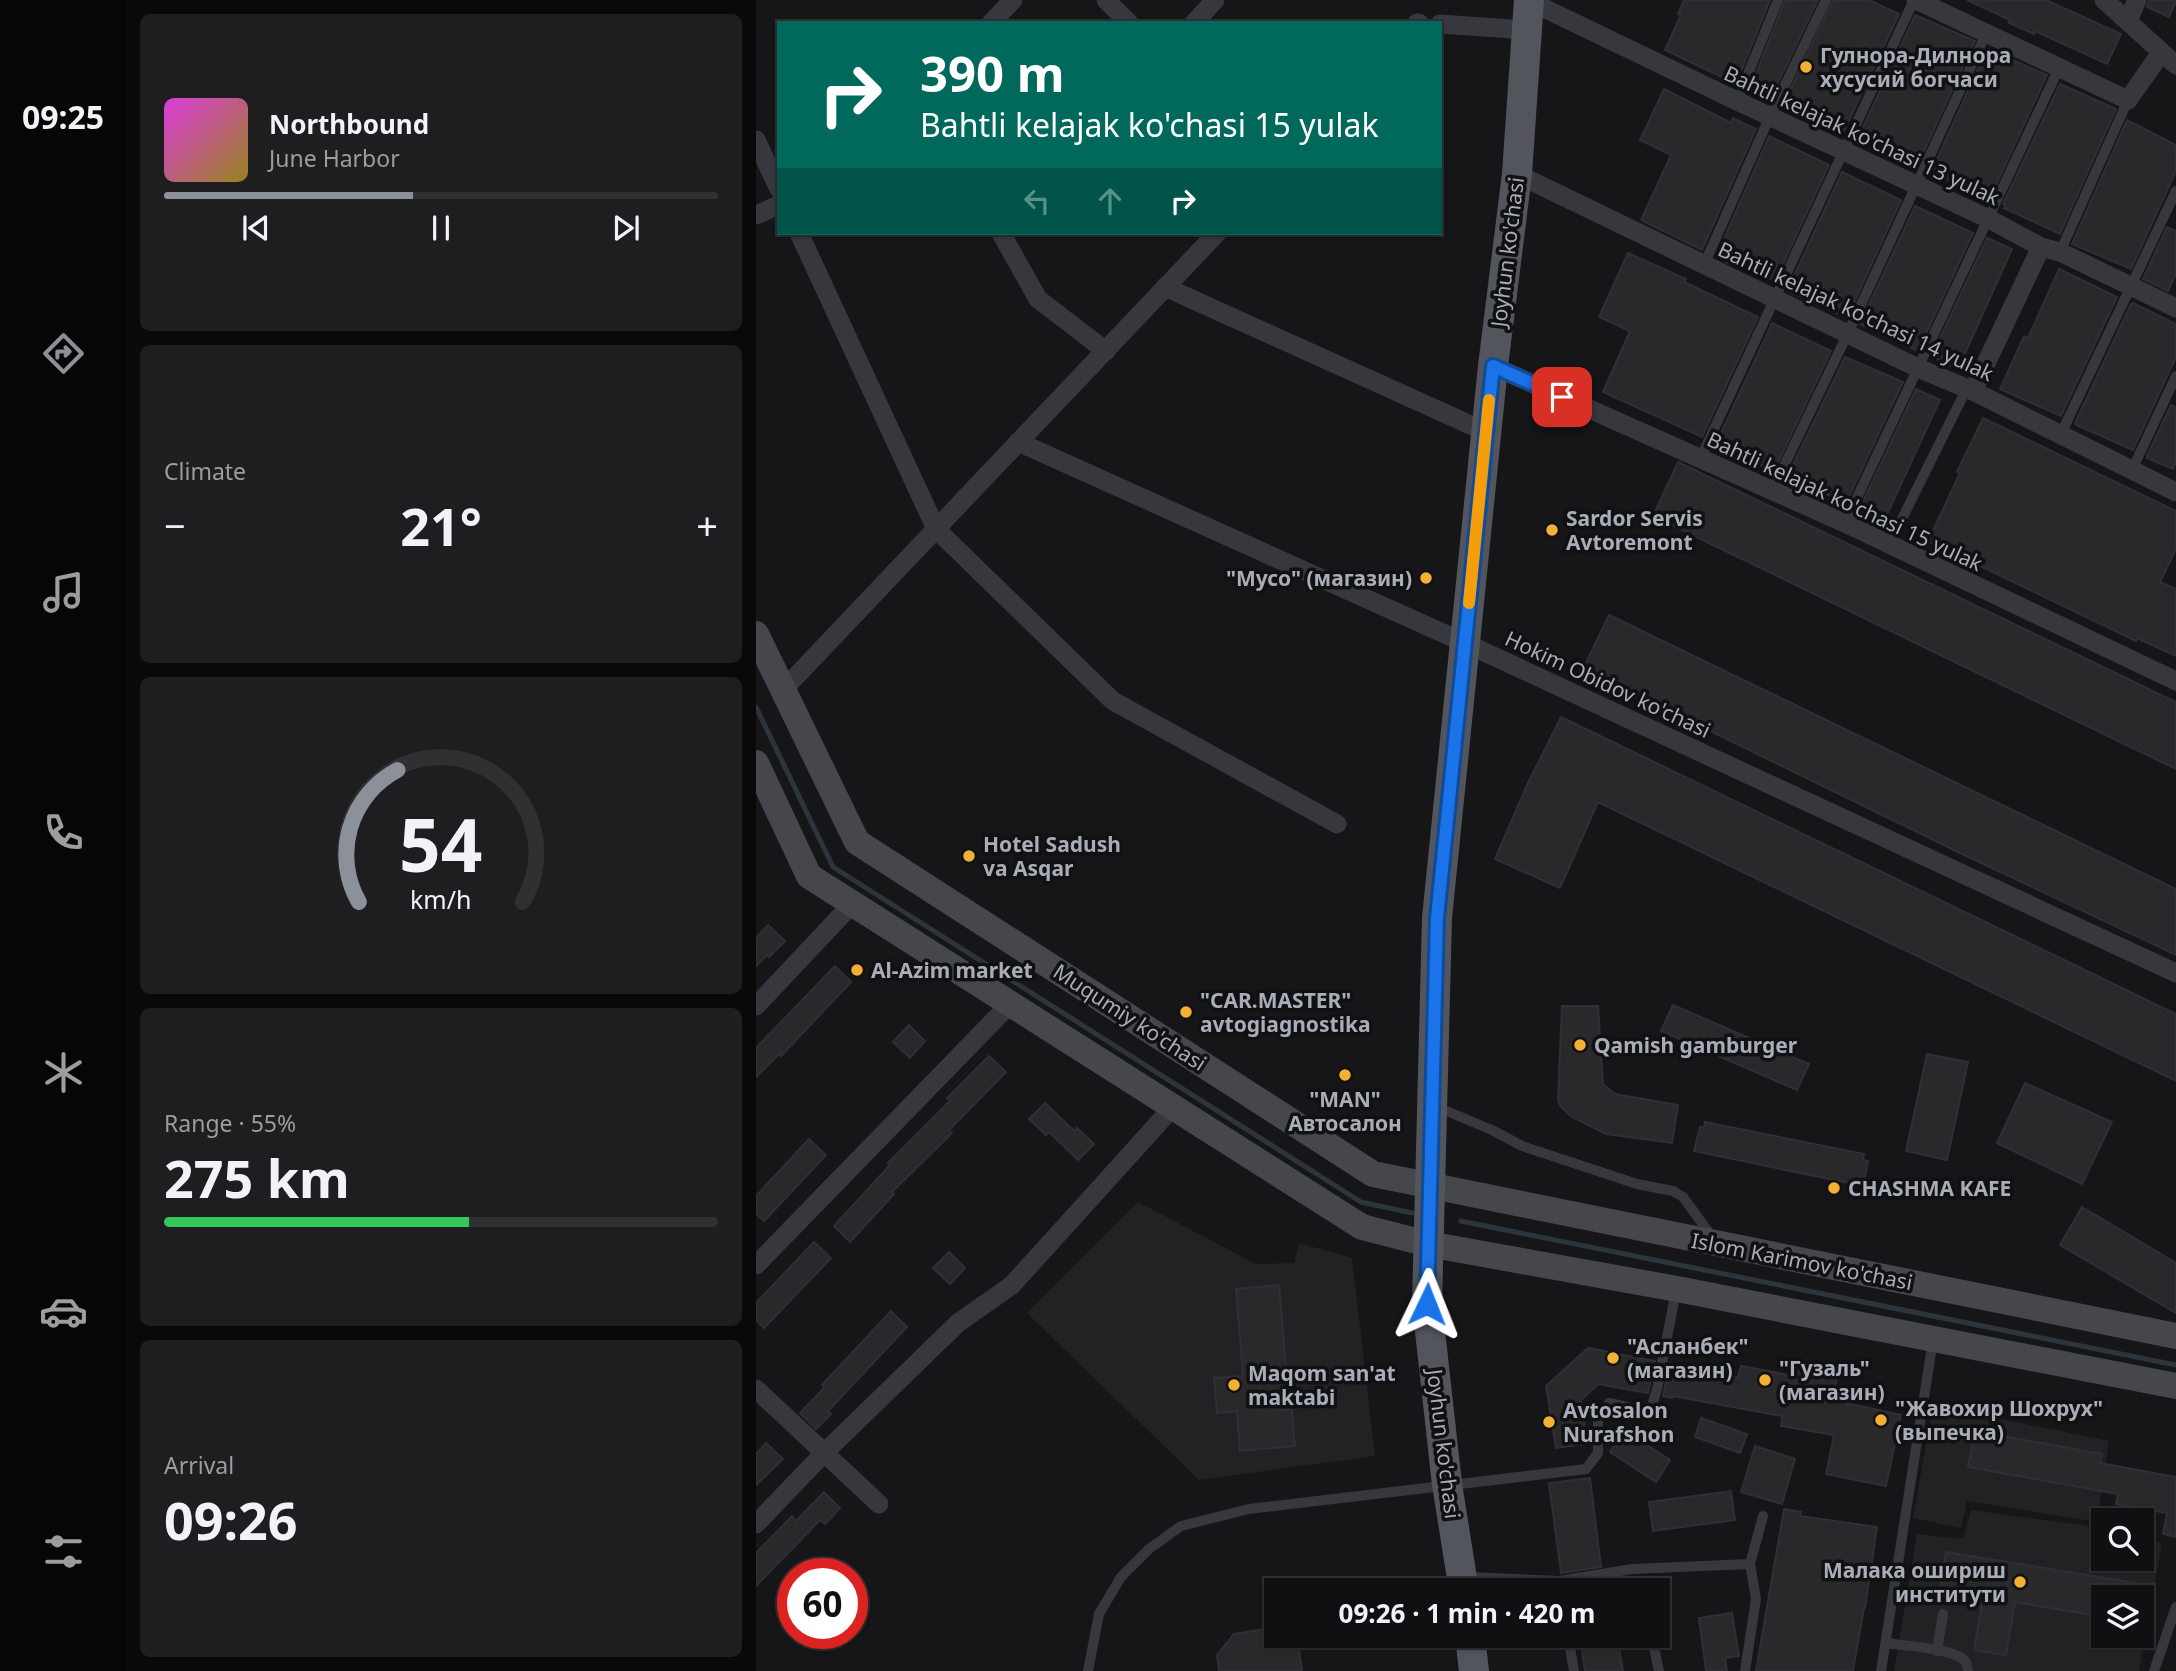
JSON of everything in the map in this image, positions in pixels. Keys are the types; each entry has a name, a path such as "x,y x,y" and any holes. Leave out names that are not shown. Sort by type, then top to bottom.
{"main road":[{"name":"Joyhun ko'chasi","path":"1462,1578 1447,1484 1427,1304 1437,918 1493,366 1517,174 1528,10"},
{"name":"Muqumiy ko'chasi","path":"756,634 857,842 1373,1174 1429,1186"},
{"path":"756,764 809,876 1362,1227 1428,1244 2176,1386"},
{"name":"Islom Karimov ko'chasi","path":"1429,1186 2176,1336"},
{"path":"1471,1648 1474,1671"}],"street":[{"path":"993,21 1013,0"},
{"path":"1106,0 1127,21"},
{"path":"1196,21 1215,0"},
{"path":"1915,0 2128,100 2156,60 2169,59"},
{"path":"2104,0 2169,59"},
{"path":"2127,21 2137,0"},
{"path":"1442,24 1528,10"},
{"name":"Bahtli kelajak ko'chasi 13 yulak","path":"1528,10 1737,101 2176,308"},
{"path":"756,140 777,185"},
{"name":"Bahtli kelajak ko'chasi 14 yulak","path":"1517,174 1918,368 1970,389 2176,492"},
{"path":"756,215 777,206"},
{"path":"800,235 936,529 1113,702 1337,824"},
{"path":"1002,235 1038,299 1106,351"},
{"path":"783,690 1215,235"},
{"path":"1970,389 2051,250"},
{"path":"1165,288 1486,432"},
{"name":"Bahtli kelajak ko'chasi 15 yulak","path":"1493,366 1845,523 2176,681"},
{"name":"Hokim Obidov ko'chasi","path":"1018,442 1465,643 2176,973"},
{"path":"756,1006 852,904"},
{"path":"756,1265 1010,1004"},
{"path":"756,1524 824,1453 958,1323 1012,1285 1173,1107"},
{"path":"756,1389 879,1504"}],"lane":[{"path":"1737,101 1778,0"},
{"path":"1704,265 1826,0"},
{"path":"1700,459 1915,0"},
{"path":"1772,491 1986,34"},
{"path":"1845,523 2059,68"},
{"path":"2051,250 2128,100"},
{"path":"2060,436 2176,191"},
{"path":"2132,470 2176,376"},
{"path":"1889,545 1970,389"},
{"path":"1432,1105 1492,1130 1522,1146 1637,1184 1673,1191 1683,1197 1717,1244"},
{"path":"1088,1671 1099,1614 1121,1577 1149,1549 1181,1526 1249,1509 1586,1469 1598,1453 1598,1419 1609,1403 1650,1412 1676,1289"},
{"path":"1881,1671 1934,1339"},
{"path":"1745,1671 1756,1599 1750,1564 1763,1516"},
{"path":"1594,1578 1632,1569 1750,1564"},
{"path":"2154,1671 2176,1607"},
{"path":"1937,1651 1943,1614"},
{"path":"1885,1643 1949,1653 1964,1660 1968,1671"},
{"path":"1570,1648 1574,1671"},
{"path":"1654,1648 1658,1671"}],"shaded area":[{"name":"Maqom san'at maktabi","path":"1138,1202 1256,1264 1294,1263 1299,1243 1352,1258 1375,1456 1199,1480 1027,1313"},
{"path":"1933,1405 2109,1441 2099,1508 2091,1508 2091,1521 1967,1501 1961,1528 1913,1518"},
{"path":"1971,1510 2091,1526 2091,1571 2154,1571 2154,1541 2162,1543 2154,1588 2154,1585 2091,1585 2091,1648 2143,1648 2139,1671 1894,1671 1917,1534 1963,1539"}],"building":[{"path":"1684,0 1770,0 1736,84 1665,50 1681,15 1678,14"},
{"path":"1785,0 1818,0 1769,101 1749,91"},
{"path":"1833,0 1869,0 1899,14 1844,131 1783,105"},
{"path":"1967,0 2046,0 2121,34 2107,64 2035,31 2034,34 2009,23 2010,20"},
{"path":"2149,0 2176,2 2169,17 2147,7"},
{"path":"1915,15 1975,41 1917,166 1858,138"},
{"path":"1987,49 2047,75 1990,198 1931,172"},
{"path":"2060,84 2116,109 2060,234 2004,208 2006,205 2003,204"},
{"path":"1664,89 1731,123 1733,118 1756,129 1702,250 1641,220 1671,155 1640,140"},
{"path":"2127,120 2176,145 2176,171 2131,269 2072,244"},
{"path":"1769,136 1829,165 1775,281 1716,257"},
{"path":"1842,172 1901,200 1847,318 1787,291"},
{"path":"1915,206 1973,233 1918,351 1860,324"},
{"path":"2167,227 2176,231 2176,274 2168,291 2143,279"},
{"path":"1987,238 2012,249 1958,369 1931,357"},
{"path":"1628,253 1686,279 1684,282 1758,317 1702,437 1603,392 1630,331 1599,317"},
{"path":"2059,269 2117,297 2061,416 2000,389 2024,336 2028,338"},
{"path":"2133,303 2176,324 2176,357 2133,450 2075,423"},
{"path":"1772,323 1831,351 1774,471 1716,444"},
{"path":"1845,357 1903,382 1846,503 1787,477"},
{"path":"1916,389 1940,400 1883,523 1858,512"},
{"path":"2171,405 2176,407 2176,462 2173,469 2147,458"},
{"path":"1983,418 2176,511 2176,549 2160,582 2176,589 2176,656 2137,638 2136,641 1928,541"},
{"path":"1678,462 2176,702 2176,769 1653,516"},
{"path":"1609,615 2176,889 2176,955 1583,669"},
{"path":"1561,717 2176,1014 2176,1081 1598,802 1560,888 1495,859 1527,785"},
{"path":"768,925 785,941 756,966 756,938"},
{"path":"835,966 851,982 781,1056 779,1054 756,1077 756,1048"},
{"path":"1673,1005 1809,1064 1797,1090 1661,1031"},
{"name":"Qamish gamburger","path":"1562,1006 1598,1006 1603,1084 1615,1094 1678,1105 1672,1143 1606,1134 1572,1117 1561,1107 1558,1100"},
{"path":"909,1025 925,1041 910,1058 893,1042"},
{"path":"1927,1054 1968,1062 1947,1160 1906,1151"},
{"path":"989,1056 1006,1072 949,1130 952,1133 892,1192 894,1194 850,1242 834,1226 890,1165 888,1163 950,1101 947,1098"},
{"path":"2025,1083 2112,1122 2082,1184 1997,1143"},
{"path":"1045,1103 1074,1131 1077,1128 1094,1144 1078,1160 1049,1132 1046,1135 1029,1119"},
{"path":"1705,1122 1864,1154 1863,1160 1868,1161 1863,1186 1694,1151 1700,1127 1704,1128"},
{"path":"809,1139 826,1155 764,1221 756,1214 756,1196"},
{"path":"2082,1207 2176,1263 2176,1313 2060,1245"},
{"path":"814,1242 831,1258 764,1328 756,1320 756,1303"},
{"path":"949,1252 965,1268 950,1284 933,1268"},
{"path":"1279,1285 1287,1379 1279,1380 1281,1410 1292,1410 1295,1446 1240,1451 1237,1411 1217,1413 1214,1378 1243,1376 1236,1289"},
{"path":"891,1311 907,1327 828,1411 831,1414 816,1429 800,1413 825,1387 822,1385"},
{"path":"1588,1348 1655,1361 1648,1393 1598,1384 1581,1400 1587,1444 1556,1448 1546,1386"},
{"path":"1670,1363 1738,1377 1741,1366 1789,1375 1790,1369 1837,1377 1833,1400 1901,1415 1886,1486 1826,1474 1834,1435 1781,1426 1782,1416 1663,1396"},
{"path":"1701,1418 1747,1434 1740,1453 1695,1437"},
{"path":"1624,1430 1670,1460 1656,1482 1610,1452"},
{"path":"1975,1431 2102,1454 2100,1463 2176,1477 2176,1537 2163,1534 2167,1513 2154,1511 2154,1508 2116,1504 2118,1494 1968,1467"},
{"path":"766,1443 783,1459 756,1485 756,1454"},
{"path":"1755,1446 1795,1459 1782,1504 1741,1492"},
{"path":"1590,1478 1601,1567 1561,1573 1549,1483"},
{"path":"1731,1491 1735,1520 1653,1531 1649,1502"},
{"path":"824,1492 840,1508 825,1524 820,1520 783,1558 777,1558 777,1564 756,1586 756,1553 792,1516 796,1521"},
{"path":"1784,1509 1801,1512 1800,1516 1877,1527 1853,1671 1756,1671"},
{"path":"1946,1552 2148,1585 2091,1585 2091,1615 2015,1602 2006,1655 1974,1650 1983,1597 1940,1590"},
{"path":"1732,1613 1739,1656 1725,1658 1727,1671 1706,1671 1699,1618"},
{"path":"1264,1629 1264,1648 1299,1648 1302,1671 1219,1671 1217,1655 1234,1634"},
{"path":"1582,1648 1619,1648 1623,1671 1585,1671"}],"waterway":[{"path":"756,707 833,867 1361,1202 1412,1213"},
{"path":"1461,1221 2176,1365"}],"slow traffic":[{"path":"1469,603 1489,400"}],"place":[{"name":"Гулнора-Дилнора хусусий богчаси","path":"1806,67"},
{"name":"Sardor Servis Avtoremont","path":"1552,530"},
{"name":"\"Мусо\" (магазин)","path":"1426,578"},
{"name":"Hotel Sadush va Asqar","path":"969,856"},
{"name":"Al-Azim market","path":"857,970"},
{"name":"\"CAR.MASTER\" avtogiagnostika","path":"1186,1012"},
{"name":"Qamish gamburger","path":"1580,1045"},
{"name":"\"MAN\" Автосалон","path":"1345,1075"},
{"name":"CHASHMA KAFE","path":"1834,1188"},
{"name":"\"Асланбек\" (магазин)","path":"1613,1358"},
{"name":"\"Гузаль\" (магазин)","path":"1765,1380"},
{"name":"Maqom san'at maktabi","path":"1234,1385"},
{"name":"\"Жавохир Шохрух\" (выпечка)","path":"1881,1420"},
{"name":"Avtosalon Nurafshon","path":"1549,1422"},
{"name":"Малака ошириш институти","path":"2020,1582"}],"route":[{"path":"1427,1304 1437,918 1493,366 1562,397"}]}
